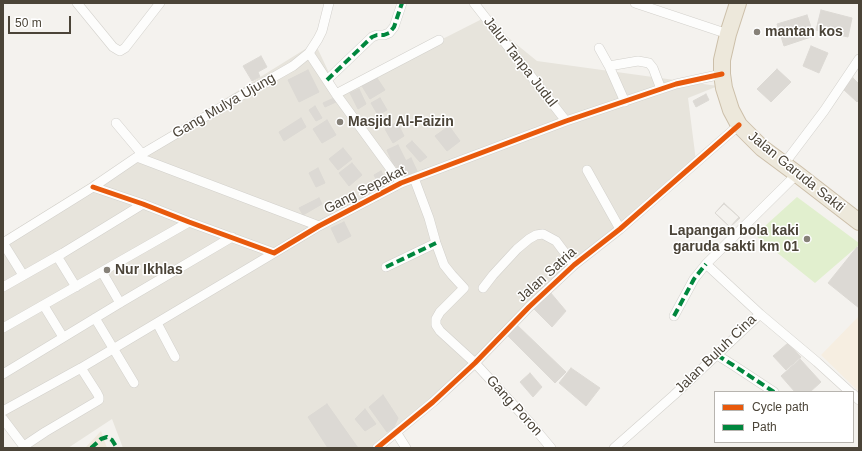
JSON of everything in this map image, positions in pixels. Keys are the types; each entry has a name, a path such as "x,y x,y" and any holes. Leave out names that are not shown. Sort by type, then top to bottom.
{"highway":[{"name":"Jalan Garuda Sakti","path":"738,3 728,34 722,60 722,74 727,100 739,125 762,148 859,222"}],"street":[{"path":"77,3 113,48 118,50 123,50 125,48 160,3"},
{"name":"Gang Mulya Ujung","path":"93,187 140,155 293,66 309,53 322,31 329,3"},
{"path":"327,80 372,37 377,35 384,36 389,33 394,26 402,3"},
{"name":"Jalur Tanpa Judul","path":"474,3 566,121"},
{"path":"634,3 728,34"},
{"path":"336,94 439,40"},
{"path":"599,48 609,66 624,102"},
{"path":"309,53 336,94 401,183"},
{"path":"784,164 824,111 859,59"},
{"path":"609,66 638,61 648,62 653,68 661,89"},
{"name":"Gang Sepakat","path":"3,411 81,368 319,226 401,183 566,121 676,84 722,74"},
{"path":"116,123 140,155"},
{"name":"Jalan Satria","path":"376,448 433,402 475,363 529,307 574,265 620,229 739,125"},
{"name":"Gang Sepakat","path":"140,155 319,226"},
{"path":"587,170 620,229"},
{"path":"674,316 694,279 706,264 797,174"},
{"path":"386,267 436,243 429,218 414,178"},
{"path":"23,275 3,243 93,187 274,253"},
{"path":"3,286 58,256 143,204"},
{"path":"3,328 189,222"},
{"path":"483,288 517,249 536,235 543,234 556,241 574,265"},
{"path":"3,374 120,303 232,238"},
{"name":"Gang Poron","path":"436,243 444,265 464,288 440,312 436,319 436,325 440,331 475,363 552,448"},
{"path":"58,256 76,287"},
{"name":"Jalan Buluh Cina","path":"614,448 760,314 706,264"},
{"path":"102,272 120,303"},
{"path":"44,306 63,337"},
{"path":"760,314 849,391"},
{"path":"95,318 134,383"},
{"path":"157,323 175,357"},
{"path":"717,355 772,391"},
{"path":"3,419 24,447 45,432 99,400 98,393 81,368"},
{"path":"396,432 406,448"}],"shaded area":[{"path":"484,18 537,61 718,86 688,98 696,161 376,448 123,448 112,419 68,448 26,448 3,417 3,237 315,43 338,92"},
{"path":"859,316 859,392 821,355"},
{"path":"101,431 107,448 85,448"}],"green space":[{"name":"Lapangan bola kaki garuda sakti km 01","path":"797,197 859,243 859,245 815,283 755,235"}],"building":[{"path":"821,10 852,18 848,37 816,30"},
{"path":"807,15 814,36 784,46 777,24"},
{"path":"811,46 828,53 819,73 803,66"},
{"path":"261,56 267,67 258,72 260,77 252,81 243,66"},
{"path":"777,69 791,82 771,102 757,89"},
{"path":"308,70 319,92 299,102 288,80"},
{"path":"377,78 385,90 370,99 362,86"},
{"path":"853,78 859,84 859,100 857,102 843,89"},
{"path":"359,89 366,104 358,109 350,93"},
{"path":"706,94 709,100 696,107 693,101"},
{"path":"334,98 336,102 325,107 323,103"},
{"path":"380,98 387,110 378,115 371,103"},
{"path":"315,106 322,118 316,121 309,110"},
{"path":"301,118 306,127 284,141 279,132"},
{"path":"327,120 336,135 322,143 313,129"},
{"path":"397,122 404,136 393,143 385,129"},
{"path":"449,126 460,141 447,151 435,136"},
{"path":"412,141 427,157 420,162 406,146"},
{"path":"398,145 406,161 394,166 387,150"},
{"path":"343,148 352,159 338,170 329,159"},
{"path":"411,158 417,171 402,179 396,166"},
{"path":"352,163 362,175 349,186 339,173"},
{"path":"318,168 325,183 316,187 309,173"},
{"path":"381,171 388,185 381,189 374,175"},
{"path":"319,198 322,204 303,215 299,208"},
{"path":"724,203 740,218 730,227 715,213"},
{"path":"724,204 739,217 730,227 715,213"},
{"path":"344,222 351,236 338,243 331,228"},
{"path":"857,247 859,249 859,308 828,283"},
{"path":"550,292 566,311 552,327 533,308"},
{"path":"517,325 566,372 555,383 507,335"},
{"path":"788,343 801,357 786,370 773,356"},
{"path":"800,359 821,382 811,391 794,391 781,376"},
{"path":"571,368 600,388 586,406 559,383"},
{"path":"530,373 542,387 533,397 520,382"},
{"path":"383,395 398,418 394,427 387,432 369,407"},
{"path":"327,404 358,448 328,448 308,417"},
{"path":"365,409 376,424 365,431 355,419"}],"marked path":[{"path":"327,80 372,37 389,33 394,27 402,3"},
{"path":"386,267 436,243"},
{"path":"674,316 694,279 706,264"},
{"path":"717,355 772,391"},
{"path":"91,448 101,439 107,437 112,440 117,448"}],"cycle path":[{"path":"93,187 274,253 319,226 401,183 566,121 676,84 722,74"},
{"path":"377,448 433,402 475,363 529,307 574,265 620,229 739,125"}],"place":[{"name":"mantan kos","path":"757,32"},
{"name":"Masjid Al-Faizin","path":"340,122"},
{"name":"Lapangan bola kaki garuda sakti km 01","path":"807,239"},
{"name":"Nur Ikhlas","path":"107,270"}]}
